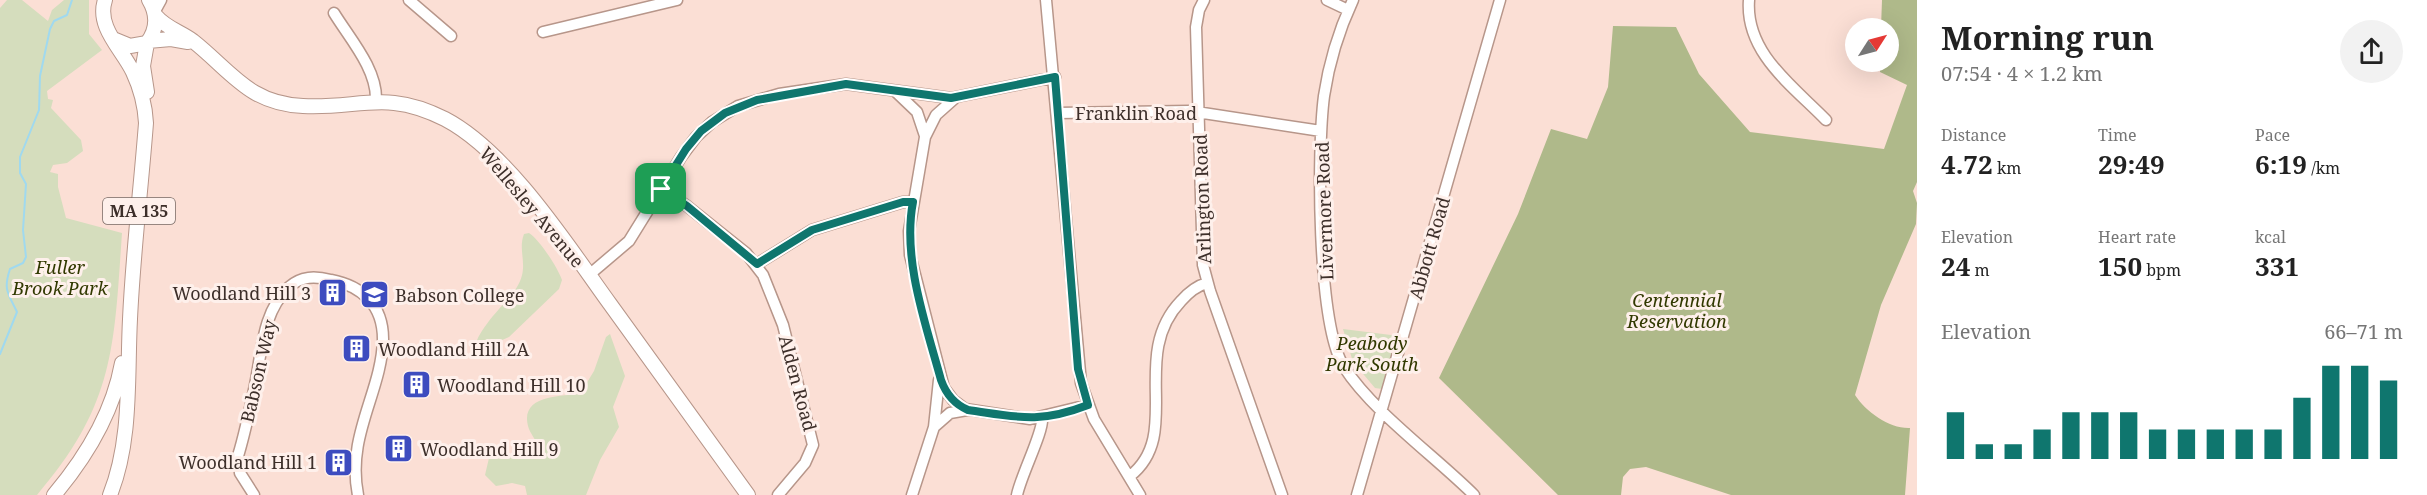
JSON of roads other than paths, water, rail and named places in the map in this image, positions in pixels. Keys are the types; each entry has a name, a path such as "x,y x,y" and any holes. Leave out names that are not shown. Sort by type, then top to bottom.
{"main road":[{"name":"MA 135","path":"105,0 103,21 131,69 145,106"},
{"name":"MA 135","path":"110,495 123,442 147,85 143,66 148,42 153,36 155,7"},
{"name":"Wellesley Avenue","path":"155,7 167,27 197,44 236,81 256,94 276,102 313,106 376,100 401,103 426,111 472,137 506,169 589,275 748,495"},
{"path":"113,39 130,46 171,39 197,44"},
{"name":"MA 135","path":"54,495 87,451 110,405 120,375 130,317"}],"street":[{"path":"410,0 451,36"},
{"path":"622,0 625,13"},
{"path":"543,32 677,0"},
{"path":"1046,0 1055,77 1078,369 1088,405 1100,430 1140,495"},
{"name":"Arlington Road","path":"1204,0 1199,10 1196,27 1203,257 1207,283 1282,495"},
{"path":"1327,0 1351,5"},
{"name":"Abbott Road","path":"1356,495 1500,0"},
{"path":"1749,0 1750,28 1762,53 1826,120"},
{"name":"Livermore Road","path":"1351,5 1330,65 1321,131 1320,188 1324,261 1334,339 1339,357 1352,379 1381,410 1474,495"},
{"path":"334,13 368,68 375,85 376,100"},
{"path":"589,275 626,246 686,149 701,131 738,106 779,94 838,85 892,90 940,98 957,97 1055,77"},
{"path":"892,90 917,112 925,137"},
{"path":"957,97 936,115 925,137 909,231 910,255 939,375 950,397 968,410"},
{"name":"Franklin Road","path":"1057,113 1199,112 1321,131"},
{"path":"661,189 687,206 757,264 812,230 903,202 913,202"},
{"name":"Alden Road","path":"757,264 780,316 813,439 809,457 778,495"},
{"name":"Babson Way","path":"254,495 240,473 238,456 270,314 288,288 298,280 312,276 351,284 364,293 381,320 381,358 363,415 354,473 358,495"},
{"path":"1130,476 1146,459 1153,438 1155,357 1161,330 1183,298 1207,283"},
{"path":"912,495 934,427 939,375"},
{"path":"934,427 950,413 968,410 1030,419 1042,418 1088,405"},
{"path":"1017,495 1023,469 1042,427 1042,418"}],"waterway":[{"path":"0,354 17,312 9,296 8,276 10,269 23,263 26,257 23,230 26,184 20,173 20,157 39,110 40,76 50,29 54,21 67,15 72,0"}],"place":[{"name":"Woodland Hill 3","path":"332,293"},
{"name":"Babson College","path":"374,295"},
{"name":"Woodland Hill 2A","path":"357,349"},
{"name":"Woodland Hill 10","path":"416,385"},
{"name":"Woodland Hill 9","path":"399,449"},
{"name":"Woodland Hill 1","path":"338,462"}],"park label":[{"name":"Fuller Brook Park","path":"60,277"},
{"name":"Centennial Reservation","path":"1677,310"},
{"name":"Peabody Park South","path":"1372,353"}]}
